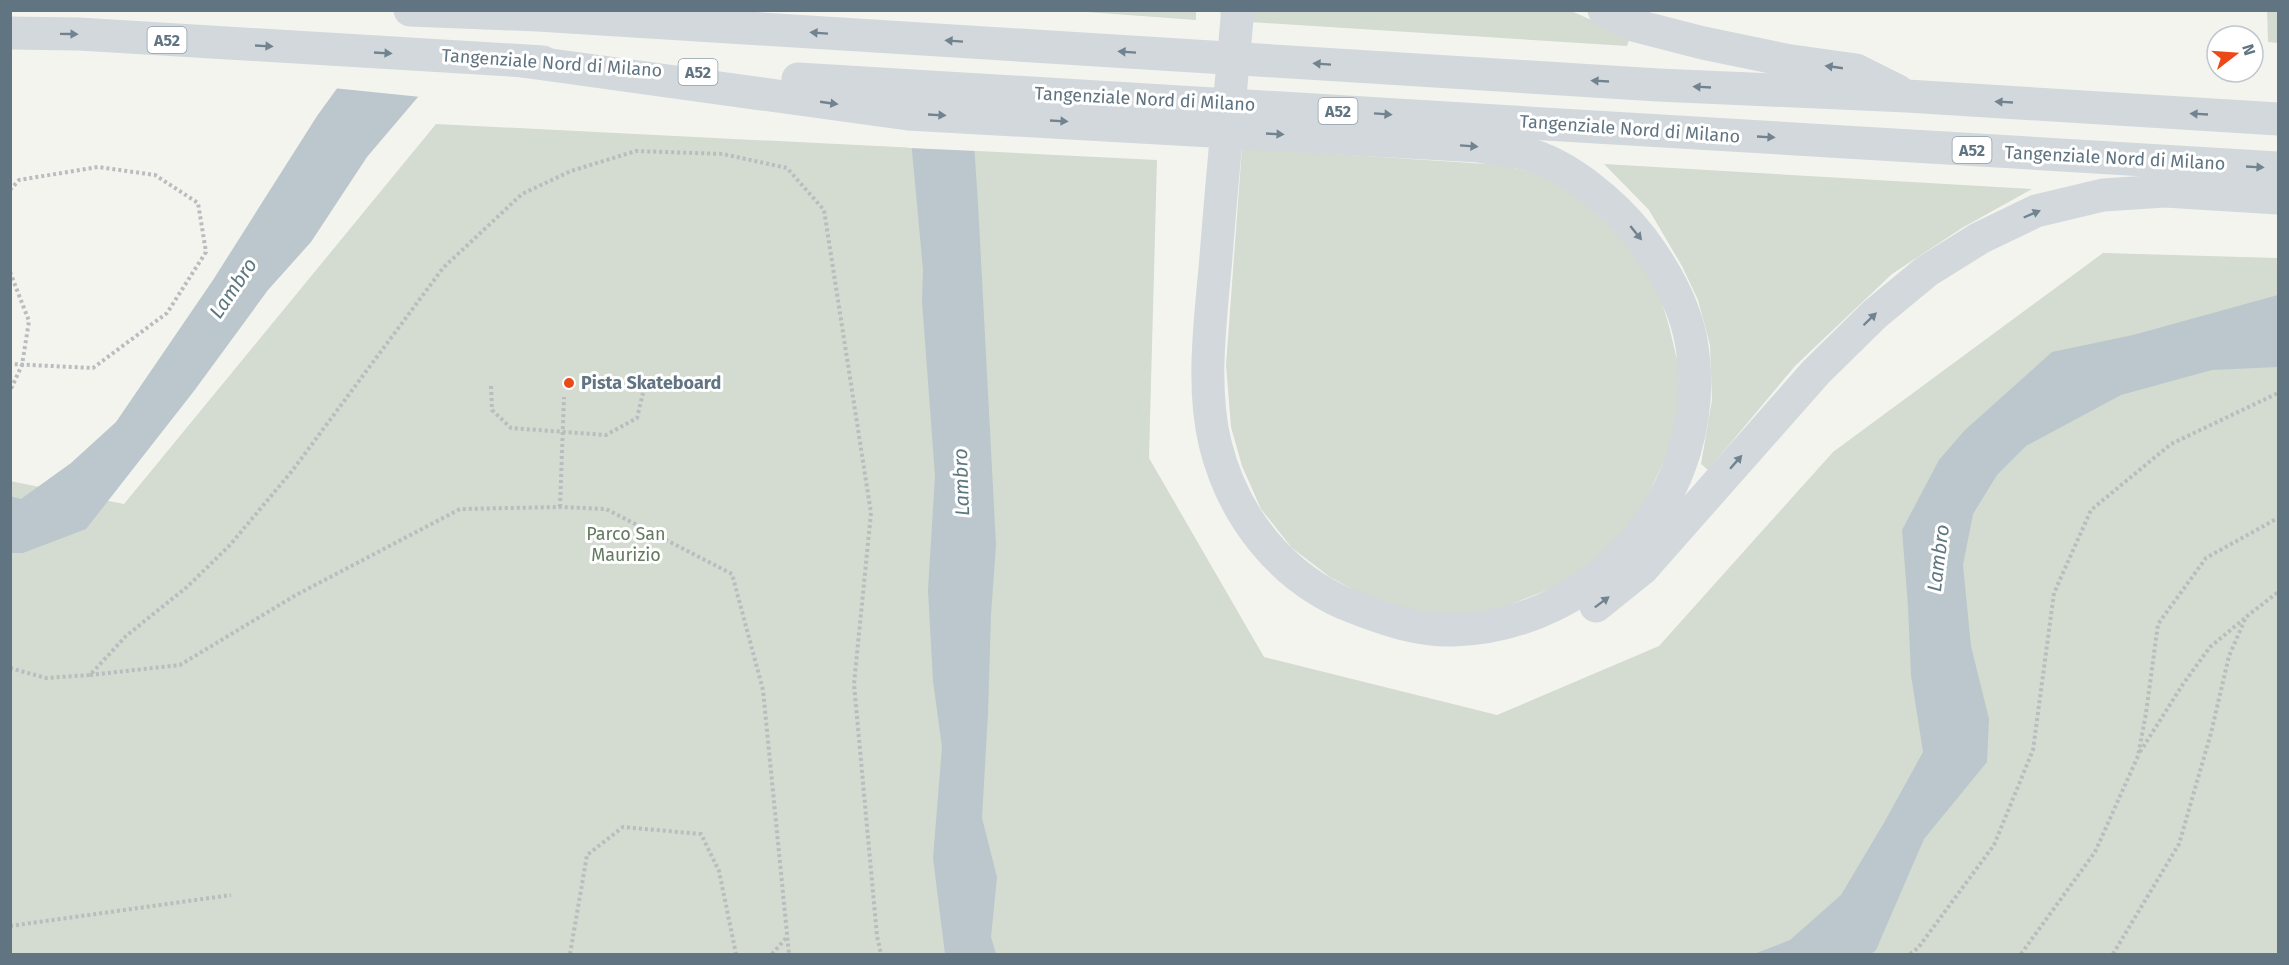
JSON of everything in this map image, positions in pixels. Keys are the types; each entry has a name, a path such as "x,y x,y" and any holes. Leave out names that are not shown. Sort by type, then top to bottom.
{"highway":[{"path":"410,10 538,15 1646,84 1907,96 2278,118"},
{"path":"1005,105 1479,146 1526,154 1564,171 1601,195 1634,230 1658,261 1678,300 1692,344 1695,391 1689,437 1678,475 1658,512 1635,542 1606,571 1579,593 1547,609 1517,620 1486,627 1453,630 1383,619 1345,604 1305,582 1274,555 1247,522 1228,485 1214,442 1209,405 1207,234 1214,10"},
{"path":"1237,10 1207,234 1187,358 1188,408 1195,449 1209,494 1228,532 1255,566 1284,594 1315,613 1380,641 1453,651 1490,648 1555,629 1588,613 1642,569 1816,372 1875,314 1927,271 1980,238 2036,211 2103,195 2165,191 2278,198"},
{"path":"1604,10 1633,25 1703,43 1785,60 1856,70 1907,96"},
{"name":"Tangenziale Nord di Milano","path":"10,33 79,34 522,61 877,97 909,114 1005,105 2278,168"}],"path":[{"path":"90,675 126,636 188,586 230,545 292,471 443,267 522,194 571,171 636,151 723,154 787,168 824,210 872,513 854,684 877,936 882,954"},
{"path":"10,190 19,180 98,167 155,175 198,203 206,252 167,313 93,368 10,364"},
{"path":"10,272 29,321 22,365 10,390"},
{"path":"491,386 492,410 511,428 606,435 637,418 643,393"},
{"path":"1910,954 1918,948 1994,845 2033,750 2054,593 2091,510 2171,444 2278,393"},
{"path":"560,507 564,397"},
{"path":"10,668 46,678 180,664 296,595 460,509 560,507 606,509 732,574 764,690 789,954"},
{"path":"2138,756 2158,624 2206,558 2278,518"},
{"path":"2021,954 2095,852 2138,756 2183,684 2210,647 2278,592"},
{"path":"2113,954 2179,844 2211,733 2229,656 2246,617"},
{"path":"570,954 587,855 623,828 701,834 719,871 736,954"},
{"path":"10,926 231,895"},
{"path":"772,954 787,936"}],"green space":[{"path":"1196,10 1196,20 1073,11"},
{"path":"1249,10 1569,10 1630,37 1627,46 1249,22"},
{"path":"2267,11 2278,11 2278,43 2268,42"},
{"name":"Parco San Maurizio","path":"436,124 1157,160 1149,458 1264,657 1497,715 1659,646 1833,452 2103,253 2278,258 2278,954 11,954 10,481 124,504"},
{"path":"1242,148 1502,165 1540,174 1585,199 1632,246 1657,287 1678,364 1680,426 1634,526 1573,580 1488,613 1424,619 1378,603 1330,577 1292,548 1261,509 1242,466 1231,427 1226,365"},
{"path":"1604,164 2032,189 1962,228 1892,274 1795,366 1708,470 1701,464 1712,400 1710,345 1698,300 1682,266 1649,210"}],"water":[{"name":"Lambro","path":"393,11 491,11 367,157 311,242 268,290 194,391 86,529 23,553 11,553 10,496 21,499 71,463 116,422 213,280 317,116"},
{"name":"Lambro","path":"899,11 965,11 978,203 996,545 982,818 997,877 991,937 996,954 945,954 933,858 942,747 933,681 928,590 935,476 922,301 923,269"},
{"name":"Lambro","path":"2278,295 2278,367 2212,370 2121,395 2026,446 1997,475 1973,514 1963,565 1971,646 1989,719 1987,762 1924,839 1876,950 1871,954 1754,954 1790,940 1841,895 1923,752 1911,675 1902,530 1939,460 1965,430 2052,352 2133,335"}],"pier":[{"path":"389,10 494,10 421,97 333,88"},
{"path":"896,10 968,10 977,151 909,148"}],"place":[{"name":"Pista Skateboard","path":"569,383"}]}
